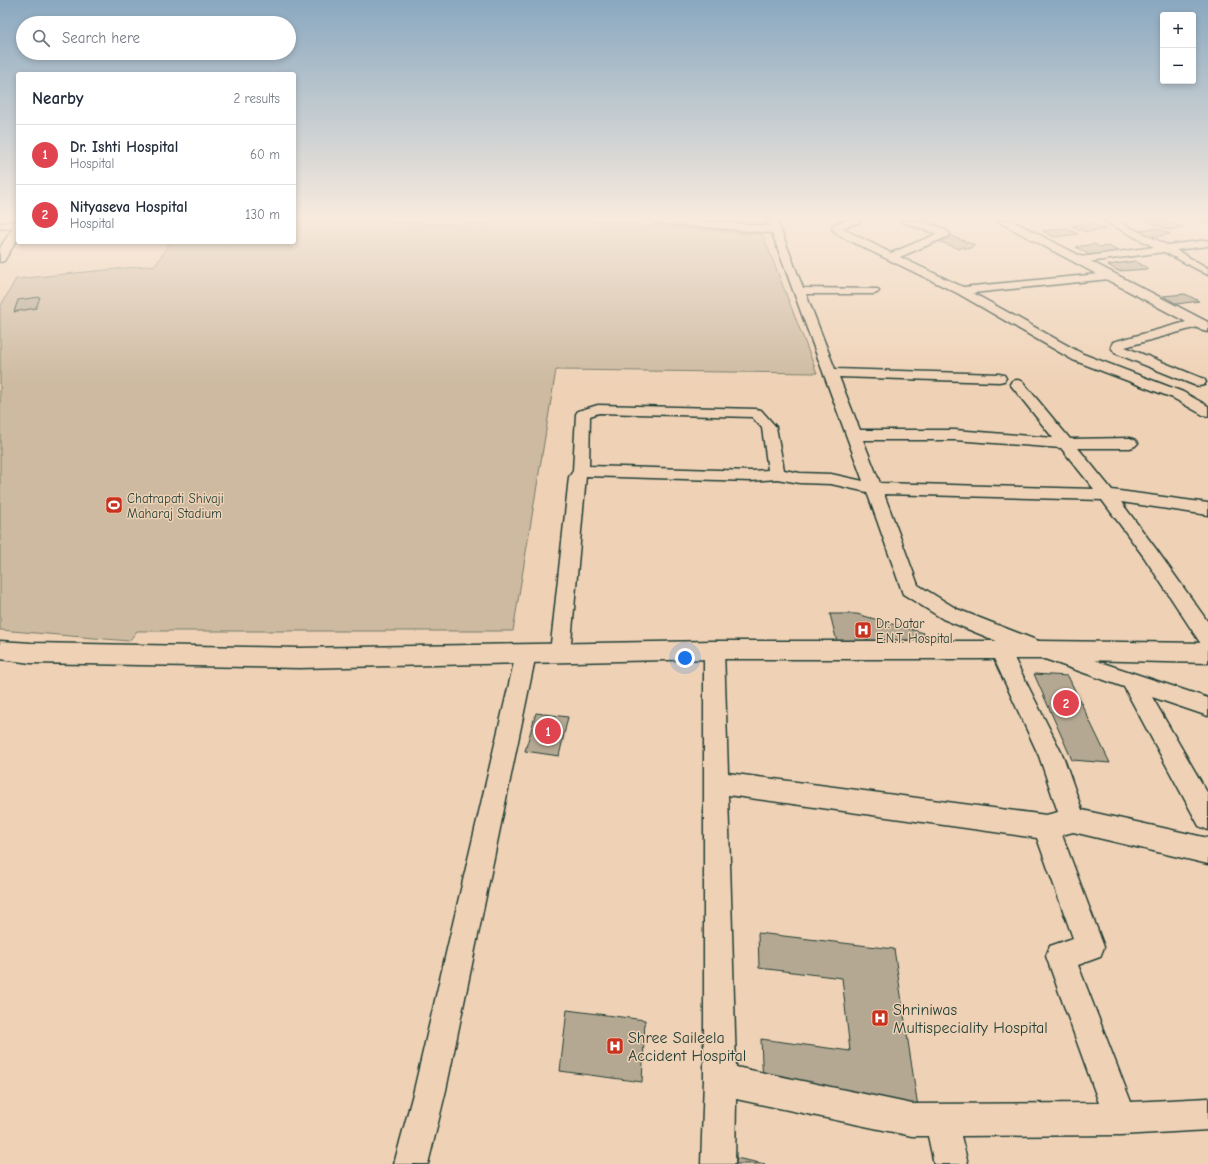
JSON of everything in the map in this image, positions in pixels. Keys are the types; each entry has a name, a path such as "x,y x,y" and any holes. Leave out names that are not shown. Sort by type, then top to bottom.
{"main road":[{"path":"1106,274 1204,324"},
{"path":"1112,274 1204,324"},
{"path":"0,650 31,653 299,658 714,650 1039,650 1208,653"}],"street":[{"path":"793,274 874,488 910,589 950,614 1039,650 1208,707"},
{"path":"927,274 961,291 1078,357 1178,395 1208,412"},
{"path":"961,291 1109,276"},
{"path":"799,291 874,291"},
{"path":"1199,382 1120,350 1117,347 1118,345 1204,324"},
{"path":"831,373 999,378"},
{"path":"1017,384 1064,444 1107,495 1150,553 1208,638"},
{"path":"560,653 577,477 581,471 583,414 598,409 756,413 769,427 777,474"},
{"path":"854,435 955,435 1064,444 1130,444"},
{"path":"581,471 751,476 777,474 800,478 831,479 874,488 1107,495 1208,509"},
{"path":"714,650 720,1080 718,1164"},
{"path":"1000,650 1051,756 1073,820"},
{"path":"411,1164 430,1090 526,654"},
{"path":"1132,682 1208,818"},
{"path":"715,782 1046,827 1073,820 1208,851"},
{"path":"1046,827 1090,947 1060,956 1121,1119"},
{"path":"720,1080 912,1120 1121,1119 1208,1114"},
{"path":"941,1120 951,1164"}],"shaded area":[{"path":"63,274 778,274 817,373 556,370 513,631 137,631 129,641 0,630 0,307 16,279"}],"building":[{"path":"1185,294 1199,301 1177,304 1163,296"},
{"path":"40,297 36,308 14,312 18,300"},
{"path":"830,614 857,614 924,633 924,644 837,642"},
{"path":"1034,674 1068,676 1110,763 1072,760"},
{"path":"536,713 568,717 559,756 525,751"},
{"path":"758,933 894,949 918,1107 763,1086 761,1039 850,1051 842,978 759,968"},
{"path":"567,1010 645,1020 642,1082 560,1071"},
{"path":"736,1158 765,1164 736,1164"}],"place":[{"name":"Chatrapati Shivaji Maharaj Stadium","path":"114,505"},
{"name":"Dr. Datar E.N.T. Hospital","path":"863,630"},
{"name":"Nityaseva Hospital","path":"1066,703"},
{"name":"Dr. Ishti Hospital","path":"548,731"},
{"name":"Shriniwas Multispeciality Hospital","path":"880,1018"},
{"name":"Shree Saileela Accident Hospital","path":"615,1046"}]}
